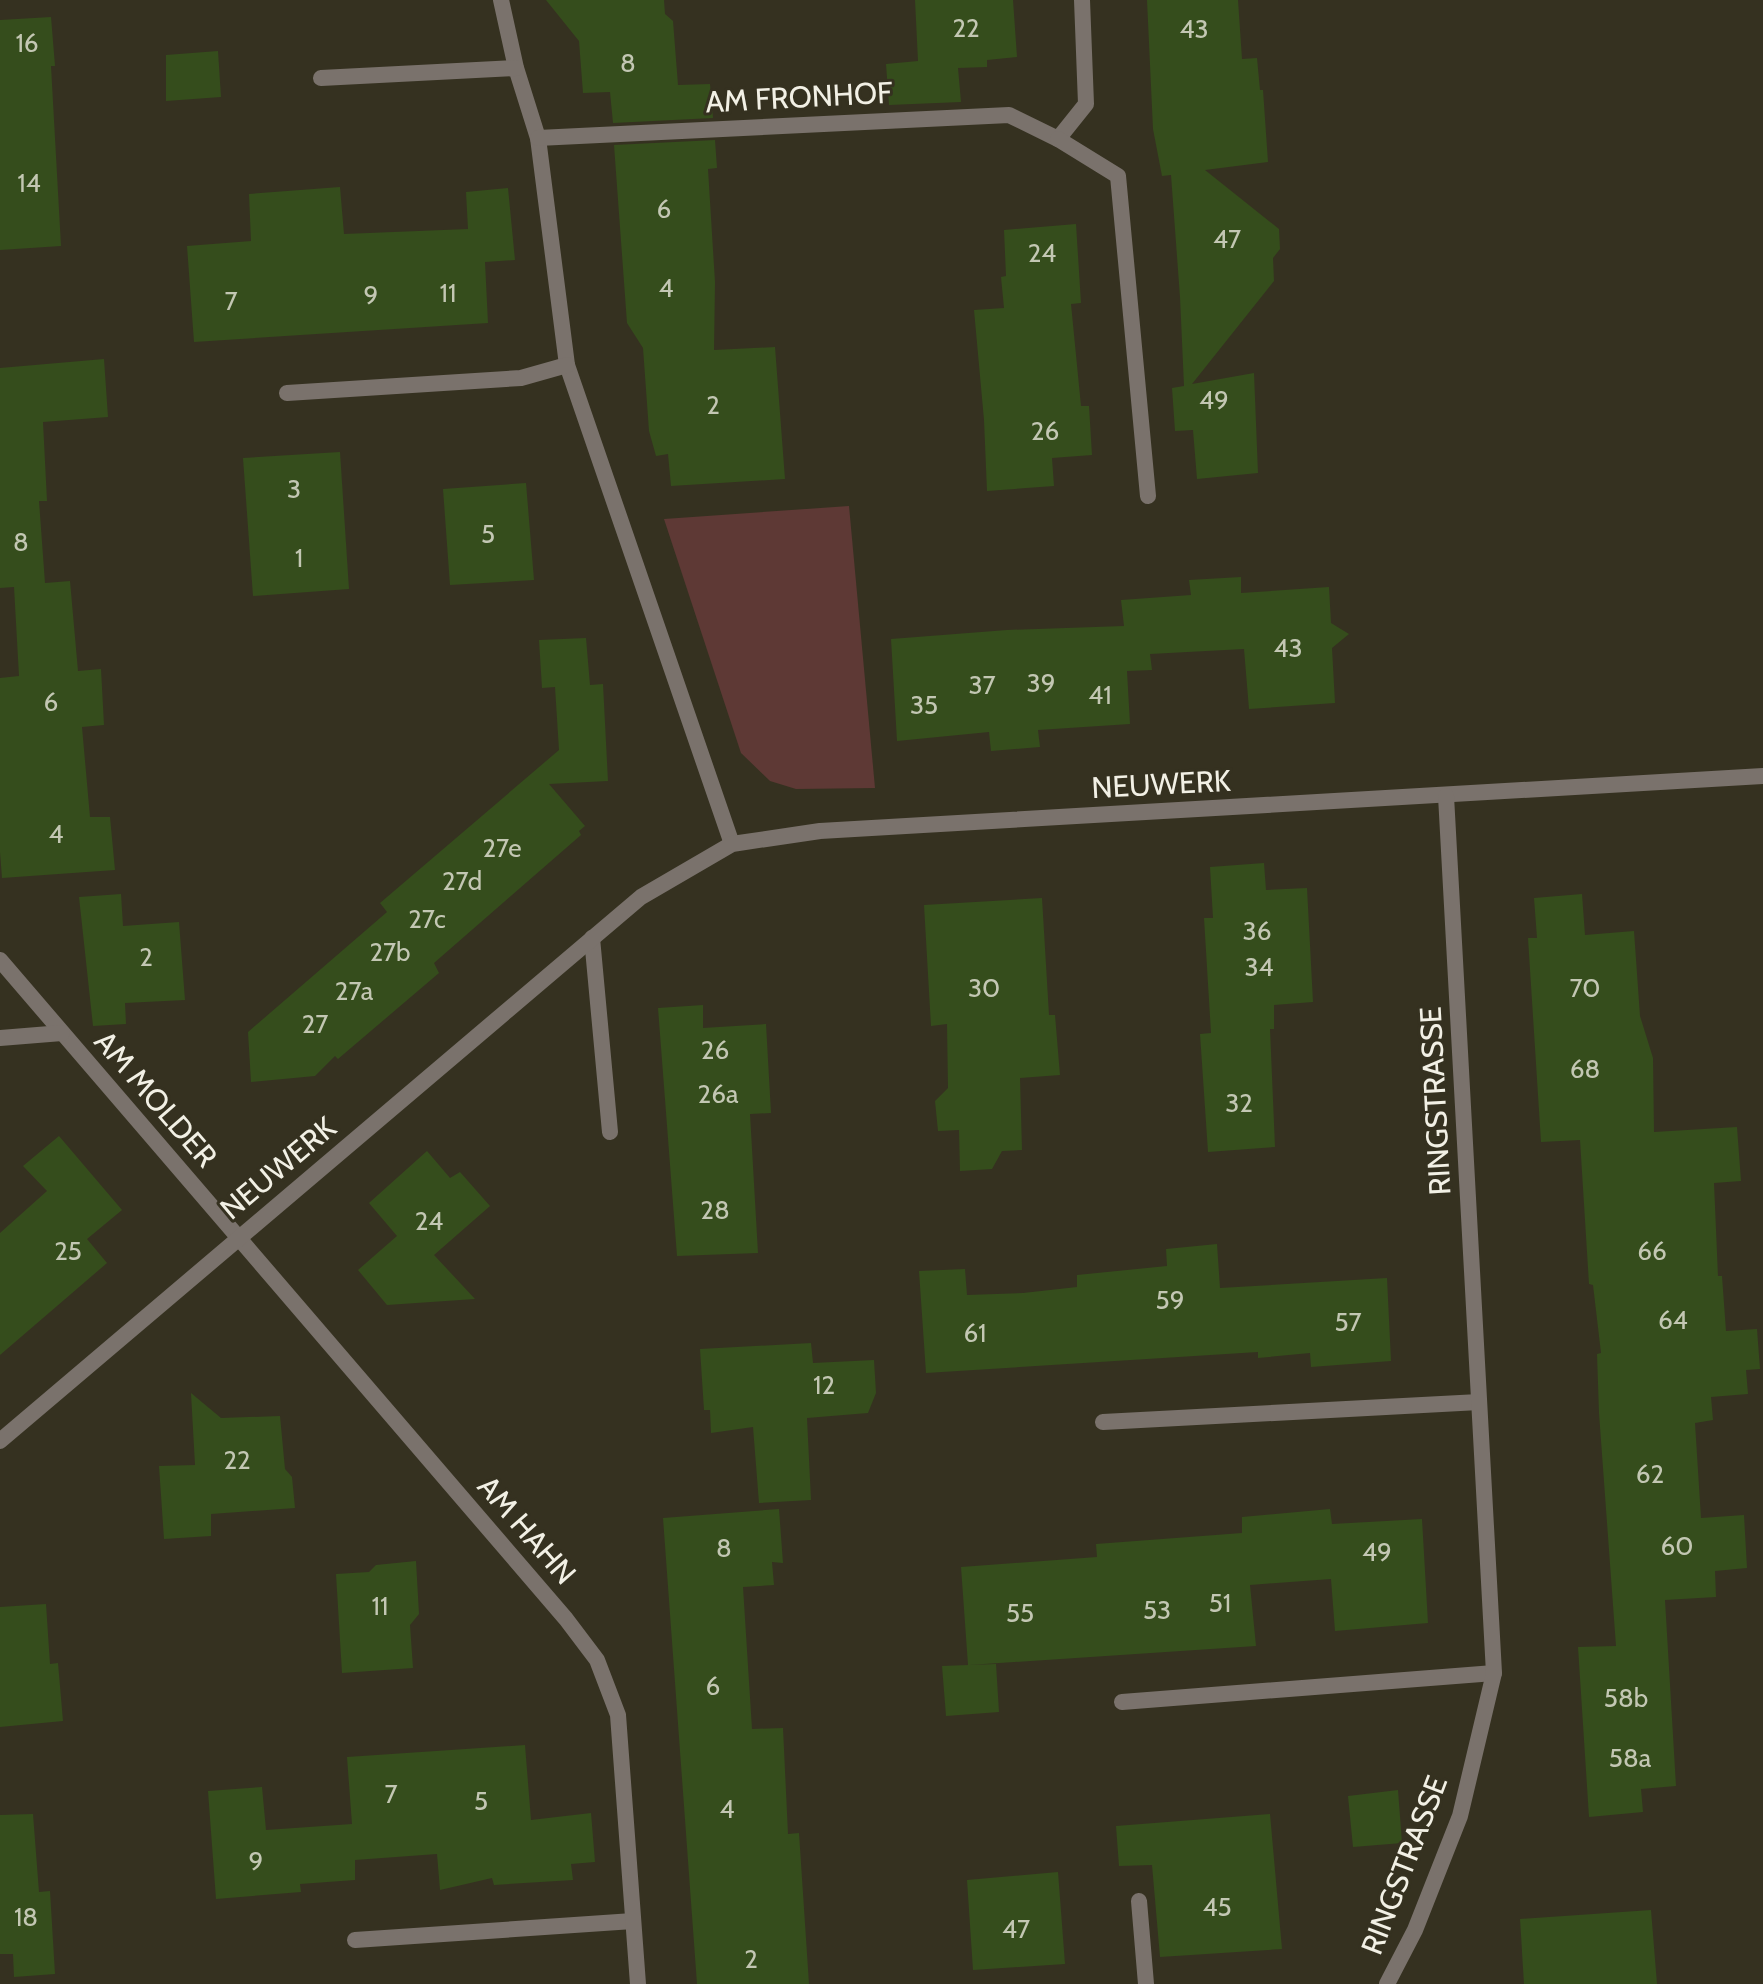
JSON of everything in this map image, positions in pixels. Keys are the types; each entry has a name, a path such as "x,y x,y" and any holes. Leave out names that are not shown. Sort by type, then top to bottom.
{"street":[{"path":"501,0 516,68 538,138 567,365 732,844"},
{"path":"1058,139 1086,104 1082,0"},
{"path":"321,78 516,68"},
{"name":"AM FRONHOF","path":"538,138 1009,115 1058,139 1118,176 1148,496"},
{"path":"287,393 521,378 567,365"},
{"name":"NEUWERK","path":"0,1441 641,897 732,844 820,831 1763,776"},
{"name":"RINGSTRASSE","path":"1387,1984 1415,1930 1460,1816 1494,1673 1446,796"},
{"path":"592,938 610,1132"},
{"name":"AM MOLDER","path":"0,960 238,1239"},
{"name":"AM MOLDER","path":"0,1038 62,1033"},
{"name":"AM HAHN","path":"238,1239 556,1607 597,1660 618,1715 638,1984"},
{"path":"1103,1422 1479,1402"},
{"path":"1122,1702 1494,1673"},
{"path":"1139,1901 1146,1984"},
{"path":"355,1940 633,1921"}],"shaded area":[{"path":"849,506 875,788 796,789 770,781 741,753 664,519"}],"building":[{"path":"546,0 664,0 665,14 673,21 678,85 710,84 713,118 613,123 610,92 583,93 579,41"},
{"path":"915,0 1013,0 1017,57 987,60 987,67 958,68 961,102 889,105 886,64 918,61"},
{"path":"1147,0 1238,0 1242,59 1257,58 1260,90 1263,90 1268,162 1205,170 1279,229 1280,249 1273,258 1274,281 1192,384 1254,373 1258,473 1197,479 1193,430 1175,431 1172,388 1184,386 1180,297 1171,175 1162,176 1153,129"},
{"path":"51,17 61,246 0,250 0,20"},
{"path":"218,51 221,97 166,101 166,55"},
{"path":"715,140 717,168 708,169 715,282 714,350 775,347 785,479 671,486 668,454 656,456 649,431 643,348 627,323 614,145"},
{"path":"340,187 344,234 468,229 466,192 508,188 515,260 485,262 488,323 194,342 187,246 251,241 249,194"},
{"path":"1076,224 1081,303 1071,304 1081,406 1089,406 1092,455 1052,458 1054,486 987,491 974,310 1004,308 1001,277 1006,276 1004,230"},
{"path":"104,359 108,417 43,422 47,501 39,501 45,583 70,581 78,671 101,669 104,725 82,727 90,817 110,817 115,870 2,878 0,678 19,676 14,587 0,588 0,368"},
{"path":"340,452 349,589 253,596 243,458"},
{"path":"526,483 534,580 450,585 443,489"},
{"path":"1241,577 1241,593 1329,587 1331,623 1349,634 1332,648 1335,703 1249,709 1244,649 1150,654 1152,670 1127,671 1130,724 1038,730 1040,747 991,751 989,732 897,741 891,639 1007,630 1124,626 1121,600 1191,595 1189,580"},
{"path":"586,638 590,685 603,684 608,781 549,784 585,826 579,831 581,835 434,963 439,973 338,1059 335,1056 315,1076 251,1082 248,1032 387,912 380,903 559,750 555,687 542,688 539,640"},
{"path":"1264,863 1266,890 1307,888 1313,1002 1274,1005 1274,1029 1270,1029 1275,1147 1208,1152 1200,1034 1211,1033 1204,918 1213,918 1210,867"},
{"path":"121,894 123,926 179,922 185,1000 125,1003 126,1024 93,1026 79,897"},
{"path":"1582,894 1585,935 1634,931 1640,1016 1653,1058 1654,1132 1737,1127 1741,1181 1714,1183 1718,1276 1722,1276 1726,1331 1757,1329 1760,1369 1746,1370 1748,1394 1711,1397 1713,1420 1695,1423 1701,1518 1744,1515 1747,1568 1715,1571 1716,1597 1665,1600 1676,1786 1641,1789 1643,1812 1589,1817 1578,1647 1616,1646 1599,1413 1597,1354 1601,1353 1593,1285 1589,1284 1580,1140 1541,1142 1528,938 1537,938 1534,898"},
{"path":"1042,898 1049,1015 1055,1015 1060,1075 1020,1078 1022,1150 1002,1151 992,1169 960,1171 959,1130 938,1131 935,1101 948,1088 947,1024 931,1026 924,905"},
{"path":"703,1005 703,1028 766,1024 771,1113 750,1114 758,1253 677,1256 658,1008"},
{"path":"59,1136 122,1210 87,1239 107,1263 0,1355 0,1233 47,1191 23,1166"},
{"path":"427,1151 450,1178 460,1172 490,1206 434,1255 475,1299 387,1305 358,1270 397,1236 369,1203"},
{"path":"1217,1244 1220,1288 1387,1278 1391,1361 1311,1367 1310,1353 1258,1358 1258,1352 926,1373 919,1271 965,1269 967,1295 1023,1293 1077,1287 1077,1275 1167,1266 1166,1249"},
{"path":"811,1343 813,1363 874,1360 876,1393 868,1413 807,1418 811,1500 759,1503 753,1427 711,1433 710,1410 704,1410 700,1349"},
{"path":"191,1393 221,1418 280,1416 285,1469 292,1477 295,1508 211,1514 211,1536 164,1539 159,1466 195,1465"},
{"path":"779,1509 783,1563 772,1562 774,1585 743,1587 752,1729 783,1728 788,1834 799,1833 809,1984 697,1984 663,1518"},
{"path":"1330,1509 1332,1524 1422,1519 1428,1623 1335,1631 1331,1579 1250,1585 1256,1646 969,1665 996,1664 999,1712 946,1716 942,1666 968,1665 961,1567 1097,1557 1096,1544 1242,1533 1242,1517"},
{"path":"416,1561 419,1614 410,1625 413,1668 342,1673 336,1574 369,1572 376,1565"},
{"path":"46,1604 50,1664 58,1663 63,1721 0,1727 0,1607"},
{"path":"525,1745 531,1820 591,1813 595,1862 571,1864 573,1880 494,1885 492,1878 440,1890 437,1854 355,1860 355,1880 300,1884 301,1892 216,1899 208,1791 262,1787 266,1830 352,1824 347,1757"},
{"path":"1398,1790 1402,1843 1353,1847 1348,1796"},
{"path":"33,1814 39,1892 50,1891 55,1974 14,1977 13,1954 0,1954 0,1815"},
{"path":"1270,1814 1282,1949 1160,1957 1152,1865 1119,1866 1116,1826"},
{"path":"1058,1872 1065,1964 973,1970 967,1880"},
{"path":"1651,1910 1657,1984 1524,1984 1520,1919"}]}
